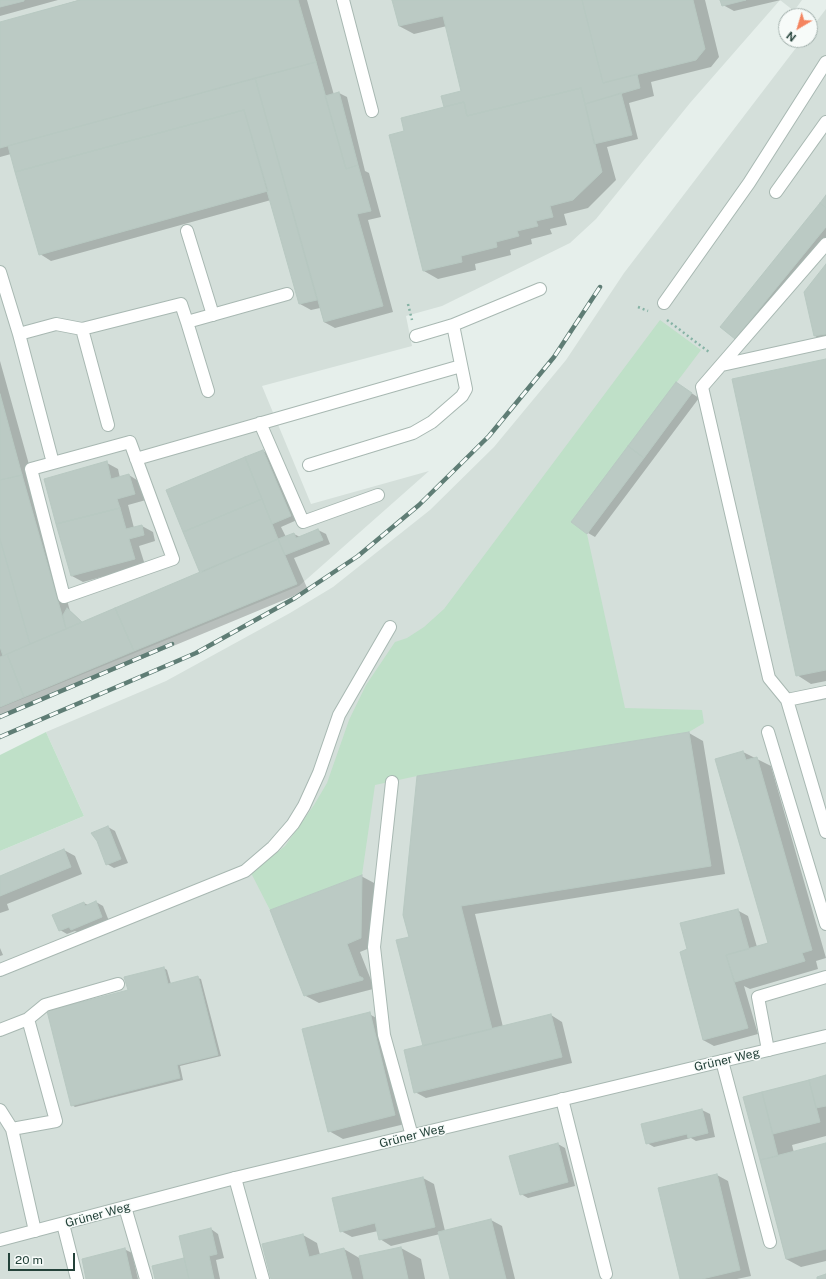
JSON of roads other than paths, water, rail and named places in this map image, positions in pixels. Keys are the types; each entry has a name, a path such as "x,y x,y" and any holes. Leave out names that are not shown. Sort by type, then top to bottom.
{"street":[{"path":"343,0 372,111"},
{"path":"664,303 749,182 826,62"},
{"path":"776,192 826,122"},
{"path":"187,231 213,315"},
{"path":"826,244 702,387 769,678 786,700 826,832"},
{"path":"0,272 19,334 53,463"},
{"path":"416,336 453,325 540,289"},
{"path":"187,322 287,294"},
{"path":"19,334 56,324 82,329 181,304 208,391"},
{"path":"309,465 414,433 432,422 465,392 466,386 453,325"},
{"path":"82,329 108,425"},
{"path":"722,365 826,342"},
{"path":"136,459 461,366"},
{"path":"260,423 303,522 378,494"},
{"path":"130,442 173,559 64,597 31,469 53,463 130,442"},
{"path":"0,970 245,871 273,846 293,824 304,806 319,773 339,714 390,627"},
{"path":"786,700 826,692"},
{"path":"768,732 826,924"},
{"path":"392,782 374,947 384,1035 412,1136"},
{"path":"768,1050 758,997 826,977"},
{"path":"0,1030 28,1019 45,1005 118,984"},
{"path":"12,1129 56,1121 28,1019"},
{"name":"Grüner Weg","path":"0,1240 235,1178 826,1036"},
{"path":"722,1061 770,1242"},
{"path":"562,1099 606,1274"},
{"path":"0,1110 12,1129 35,1231"},
{"path":"235,1178 262,1279"},
{"path":"125,1207 146,1279"},
{"path":"63,1224 77,1279"}],"railway":[{"path":"0,737 196,653 295,598 358,556 419,505 489,436 554,357 600,287"},
{"path":"0,717 172,644"}]}
